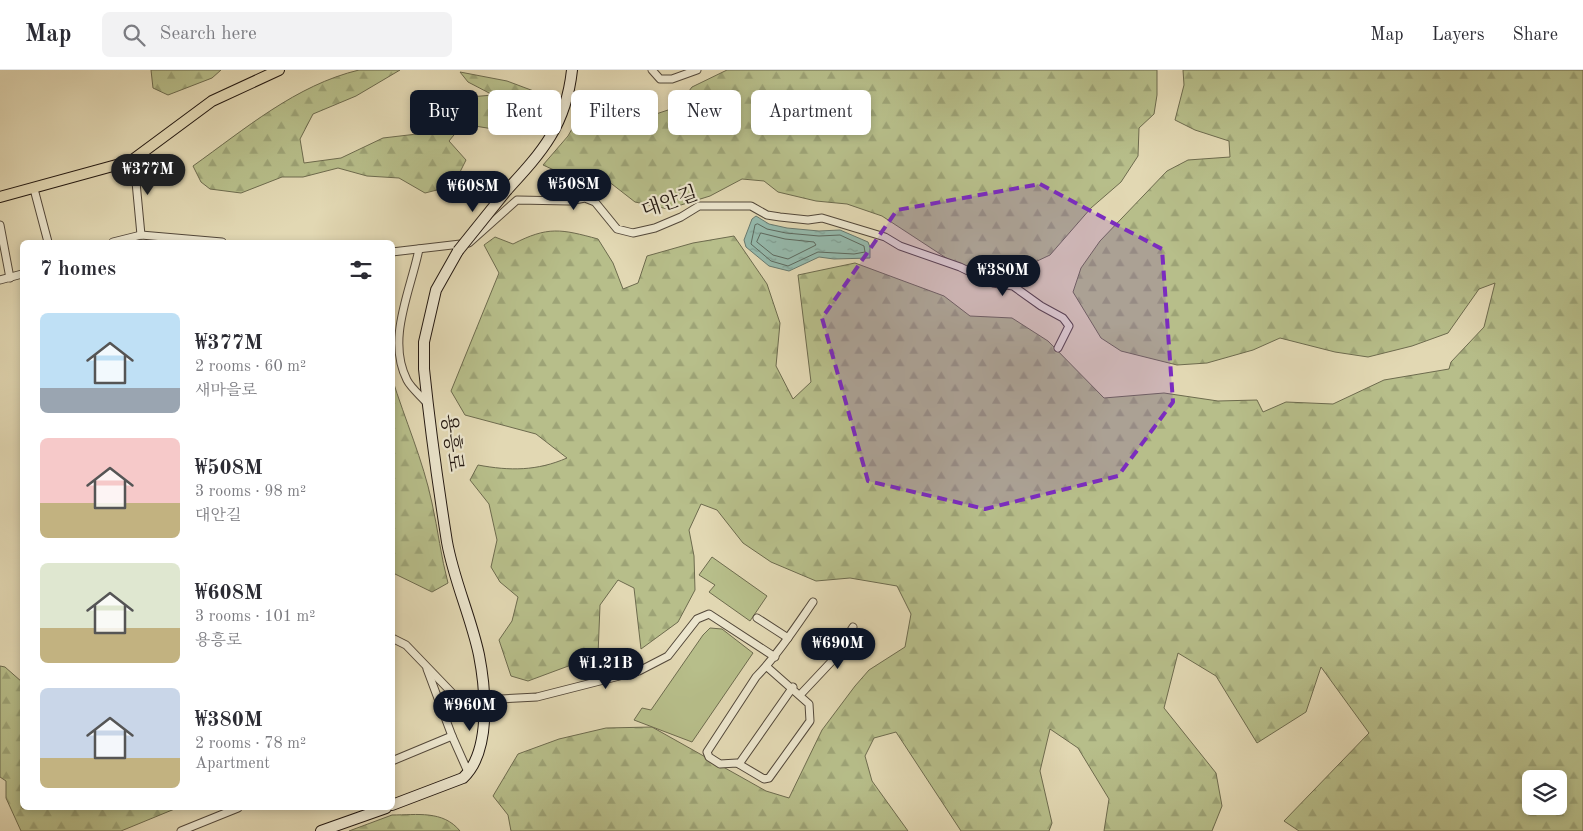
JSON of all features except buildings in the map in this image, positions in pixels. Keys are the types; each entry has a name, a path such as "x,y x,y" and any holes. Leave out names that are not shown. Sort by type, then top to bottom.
{"main road":[{"path":"0,197 131,161 212,101 279,70"},
{"name":"용흥로","path":"395,804 448,786 468,772 482,744 483,700 479,655 448,544 427,403 424,342 436,290 458,251 507,190 543,151 561,118 572,70"},
{"path":"321,831 380,810"}],"street":[{"path":"652,70 660,79 672,79 697,70"},
{"path":"131,161 136,182 141,235"},
{"path":"34,189 47,240"},
{"name":"대안길","path":"395,252 469,243 517,200 568,201 585,198 595,202 617,229 633,232 655,228 681,217 699,206 751,206 767,214 780,217 808,220 822,218 852,226 885,237 900,246 960,267 993,283 1013,286 1041,306 1063,318 1069,326 1058,348"},
{"path":"0,225 10,278"},
{"path":"121,240 141,235 199,240"},
{"path":"419,249 400,327 399,358 407,382 427,403"},
{"path":"0,280 20,275"},
{"path":"766,666 809,704 810,721 769,778 764,779 740,764 720,764 708,757 707,752 756,677 766,666 775,658 813,602"},
{"path":"395,640 406,645 455,696 483,700 537,697 639,671 668,656 697,619 709,614 775,658"},
{"path":"757,618 788,638"},
{"path":"800,695 832,661 853,627"},
{"path":"426,666 452,736 468,772"},
{"path":"740,764 792,687"},
{"path":"395,760 452,736"},
{"path":"181,831 233,810"}],"highlighted area":[{"path":"1040,184 1162,249 1173,402 1118,476 985,509 868,481 822,318 897,210"}],"green space":[{"path":"151,70 221,70 212,78 168,95 153,88"},
{"path":"359,70 400,70 356,96 313,114 300,139 304,163 341,158 383,138 410,135 454,135 449,141 466,160 453,186 425,193 399,178 367,176 338,168 303,177 282,177 241,193 210,189 201,182 193,166 272,110 314,86"},
{"path":"727,70 1157,70 1157,95 1154,114 1139,128 1138,156 1121,182 1091,208 1050,255 1018,270 960,267 882,216 847,204 816,201 778,192 764,181 742,179 710,196 668,209 635,202 599,174 565,175 543,165 571,131 571,135 658,135 658,113 668,110 668,135 741,135 741,90 690,90 692,87"},
{"path":"1183,70 1583,70 1583,831 1299,831 1284,821 1369,733 1321,667 1306,712 1257,743 1216,676 1178,653 1164,708 1216,773 1222,806 1212,831 1104,831 1109,799 1078,748 1050,729 1040,771 1052,823 1049,831 961,831 896,732 874,738 865,756 872,781 908,831 511,831 508,815 493,796 518,754 559,739 606,728 652,727 766,791 789,798 822,730 855,686 869,670 905,647 911,614 897,586 850,578 816,581 771,562 743,543 717,510 701,504 689,530 694,556 695,590 678,622 641,649 634,588 618,580 600,605 598,655 528,681 511,676 499,640 512,621 518,597 500,582 491,567 497,540 489,504 470,480 478,465 523,469 534,468 567,458 536,434 465,415 451,391 499,273 484,245 495,237 513,244 536,234 555,231 564,231 598,239 613,263 623,289 638,283 647,256 693,243 734,236 767,284 780,323 776,366 793,399 811,382 798,275 855,263 944,296 970,316 1012,318 1048,341 1104,398 1164,393 1218,401 1257,400 1263,412 1286,402 1333,404 1384,380 1449,369 1451,362 1484,327 1495,283 1479,289 1448,333 1412,346 1368,357 1335,352 1280,338 1253,350 1207,363 1177,365 1121,351 1101,338 1073,292 1081,268 1100,241 1167,171 1188,160 1230,157 1229,141 1195,130 1175,120 1184,85"},
{"path":"460,72 507,81 531,90 488,90 488,92 468,82"},
{"path":"488,95 488,128 478,126 478,96"},
{"path":"395,387 428,487 448,583 432,592 395,574"},
{"path":"712,557 767,596 750,621 709,592 715,585 699,575"},
{"path":"710,628 722,629 753,653 692,742 634,720 642,708 651,710 703,635"},
{"path":"0,666 5,667 20,680 20,810 172,810 121,831 21,831 6,798 6,781 0,777"},
{"path":"392,815 429,815 438,817 453,824 460,831 349,831"}],"water":[{"path":"756,216 769,224 787,228 819,231 840,230 868,242 870,258 834,259 819,257 789,271 769,266 746,247 744,240 752,219"}]}
